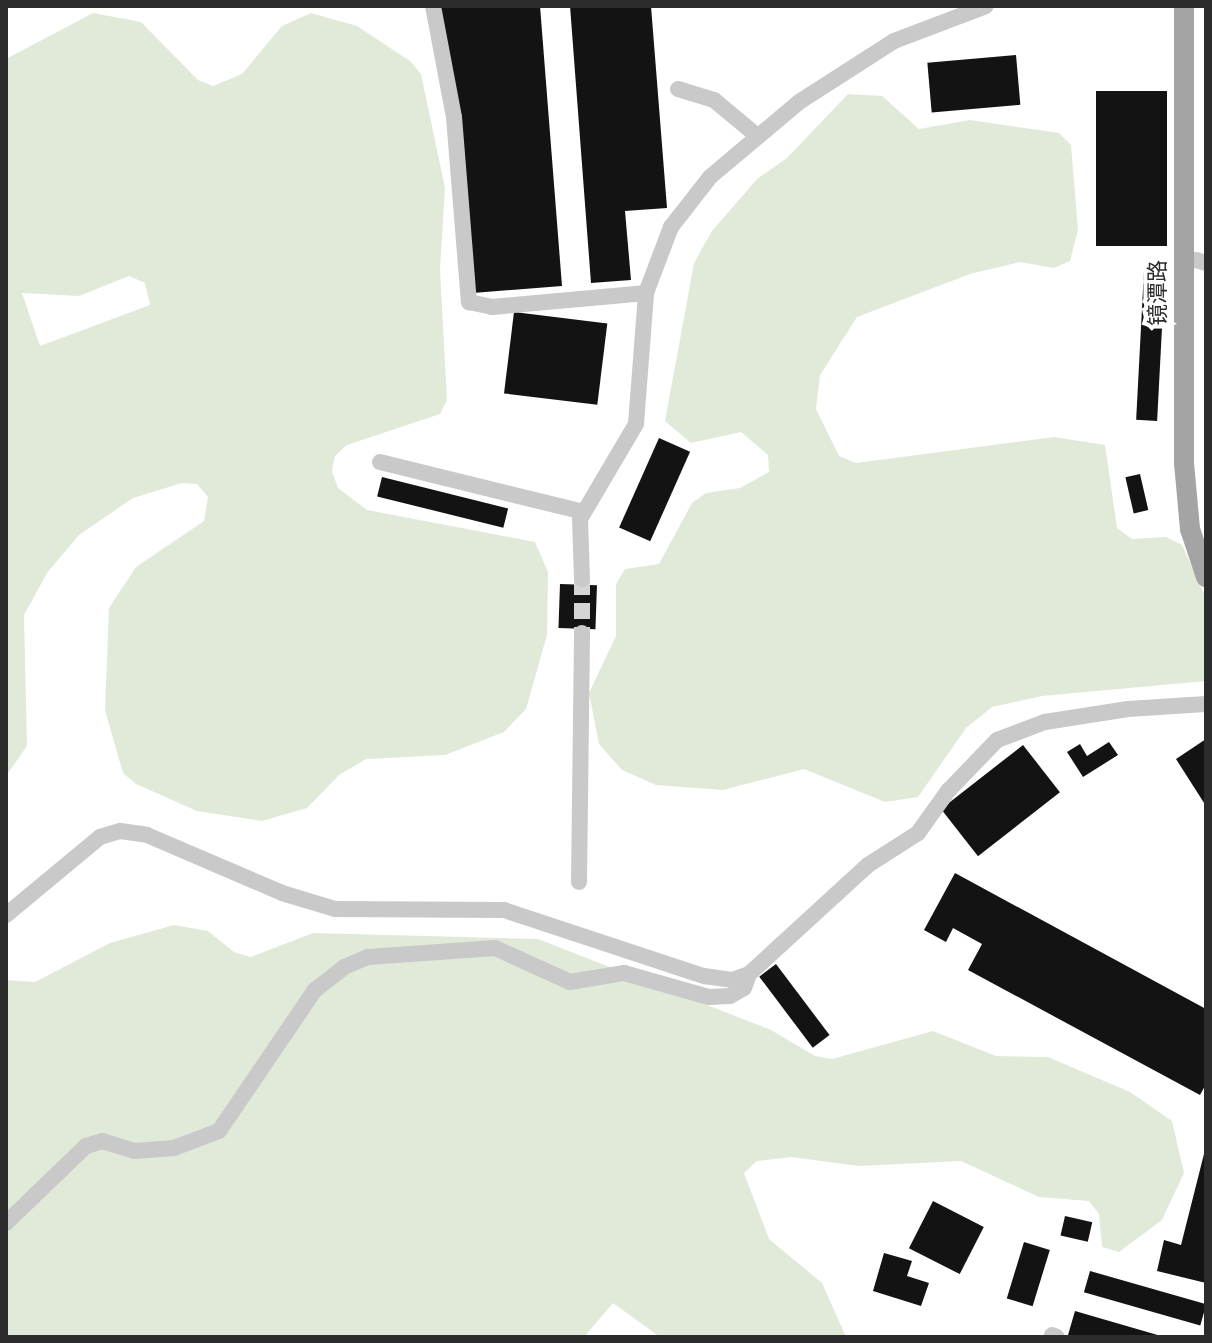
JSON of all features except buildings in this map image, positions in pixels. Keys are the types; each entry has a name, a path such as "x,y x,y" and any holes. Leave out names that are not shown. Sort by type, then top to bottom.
{"main road":[{"name":"镜潭路","path":"1184,6 1184,463 1190,529 1206,577"},
{"name":"镜潭路","path":"1197,6 1201,262 1194,464 1206,542"}],"street":[{"path":"433,6 454,117 469,302 492,307 646,293"},
{"path":"582,579 580,519 636,424 646,293 671,227 710,177 756,135 867,55 986,6"},
{"path":"678,89 714,100 756,135"},
{"path":"380,462 584,512"},
{"path":"579,882 582,633"},
{"path":"6,915 100,837 120,831 147,835 282,893 335,909 504,910 704,976 732,980 749,974 868,865 918,833 948,791 997,740 1045,722 1128,709 1206,704"},
{"path":"6,1223 86,1146 102,1141 134,1151 174,1148 219,1131 315,990 344,967 368,957 495,948 570,982 624,973 709,997 730,996 744,988 749,974"}],"green space":[{"path":"93,13 141,22 198,80 213,86 242,74 282,26 311,13 357,26 410,61 421,74 445,188 440,270 447,400 440,414 347,445 335,456 332,471 338,488 367,510 535,542 548,572 547,635 526,709 504,732 445,755 366,759 339,775 307,808 262,821 197,811 136,784 123,773 105,710 109,608 136,567 204,521 208,497 197,484 182,483 133,498 79,535 47,573 24,615 27,746 6,776 6,59","holes":["129,276 145,283 150,305 40,346 22,293 79,296"]},
{"path":"848,94 882,96 919,129 970,120 1059,133 1071,145 1078,230 1070,261 1054,268 1020,262 970,274 857,317 820,375 816,409 839,456 856,463 1054,437 1105,445 1117,528 1132,539 1166,537 1182,545 1206,598 1206,681 1042,696 992,707 966,728 918,797 885,802 804,769 723,790 656,785 622,770 599,744 589,693 616,636 616,584 625,569 659,564 692,503 706,493 740,488 769,472 768,455 741,432 691,443 665,421 694,263 712,231 757,179 787,158"},
{"path":"174,925 208,931 234,952 251,957 313,933 538,939 771,1030 815,1056 832,1059 933,1031 996,1056 1048,1057 1130,1092 1172,1121 1184,1173 1162,1220 1119,1252 1102,1247 1099,1214 1089,1201 1039,1197 961,1161 859,1166 791,1157 757,1161 744,1173 769,1239 822,1283 846,1337 660,1337 613,1303 584,1337 6,1337 6,980 35,982 110,943"}],"tunnel":[{"path":"582,579 582,633"}]}
